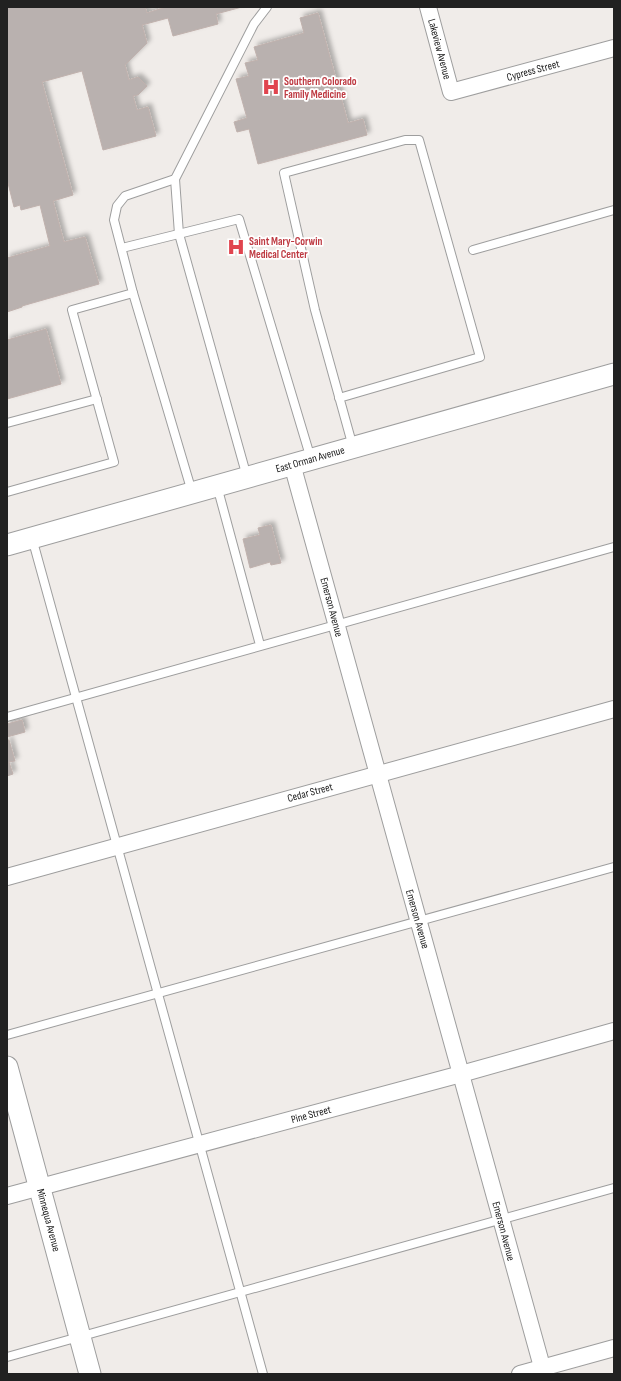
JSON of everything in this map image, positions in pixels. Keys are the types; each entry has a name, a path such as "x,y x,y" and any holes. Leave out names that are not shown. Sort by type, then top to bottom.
{"street":[{"name":"Lakeview Avenue","path":"428,7 451,92"},
{"name":"Cypress Street","path":"451,92 614,48"},
{"name":"East Orman Avenue","path":"7,545 614,374"},
{"name":"Emerson Avenue","path":"302,461 336,624 543,1371"},
{"name":"Cedar Street","path":"7,877 117,845 614,709"},
{"name":"Pine Street","path":"7,1196 461,1074 614,1030"},
{"name":"Minnequa Avenue","path":"7,1066 90,1374"},
{"path":"520,1374 543,1371 614,1348"}],"lane":[{"path":"248,476 179,234 175,179 254,24 267,7"},
{"path":"339,398 480,357 419,140 406,140 284,173 315,310 339,398 353,447"},
{"path":"175,179 125,196 117,206 114,220 133,293 192,492"},
{"path":"473,250 614,210"},
{"path":"122,248 239,219 302,461"},
{"path":"7,492 114,462 72,310 133,293"},
{"path":"7,423 97,399"},
{"path":"217,485 260,645"},
{"path":"32,538 75,697 201,1144 263,1374"},
{"path":"7,717 614,547"},
{"path":"7,1035 614,867"},
{"path":"7,1357 79,1335 614,1188"}],"building":[{"path":"7,7 145,7 147,13 166,7 242,7 216,14 218,24 173,36 168,18 142,25 147,43 125,65 129,80 138,77 147,86 138,95 133,96 137,110 148,107 156,136 103,150 82,71 42,82 73,195 53,201 64,242 85,237 99,284 22,306 7,312 7,258 50,246 40,205 21,210 20,205 14,207 7,179"},
{"path":"318,13 348,123 363,119 367,135 258,164 249,129 237,132 234,122 247,118 236,79 249,76 245,63 258,60 254,47 304,33 300,18"},
{"path":"46,329 61,384 7,399 7,340"},
{"path":"271,525 281,563 271,565 270,562 250,568 243,539 260,535 258,528"},
{"path":"22,720 25,732 7,737 7,724"},
{"path":"7,740 9,740 15,761 9,762 13,774 7,776"}],"place":[{"name":"Southern Colorado Family Medicine","path":"271,87"},
{"name":"Saint Mary-Corwin Medical Center","path":"236,247"}]}
